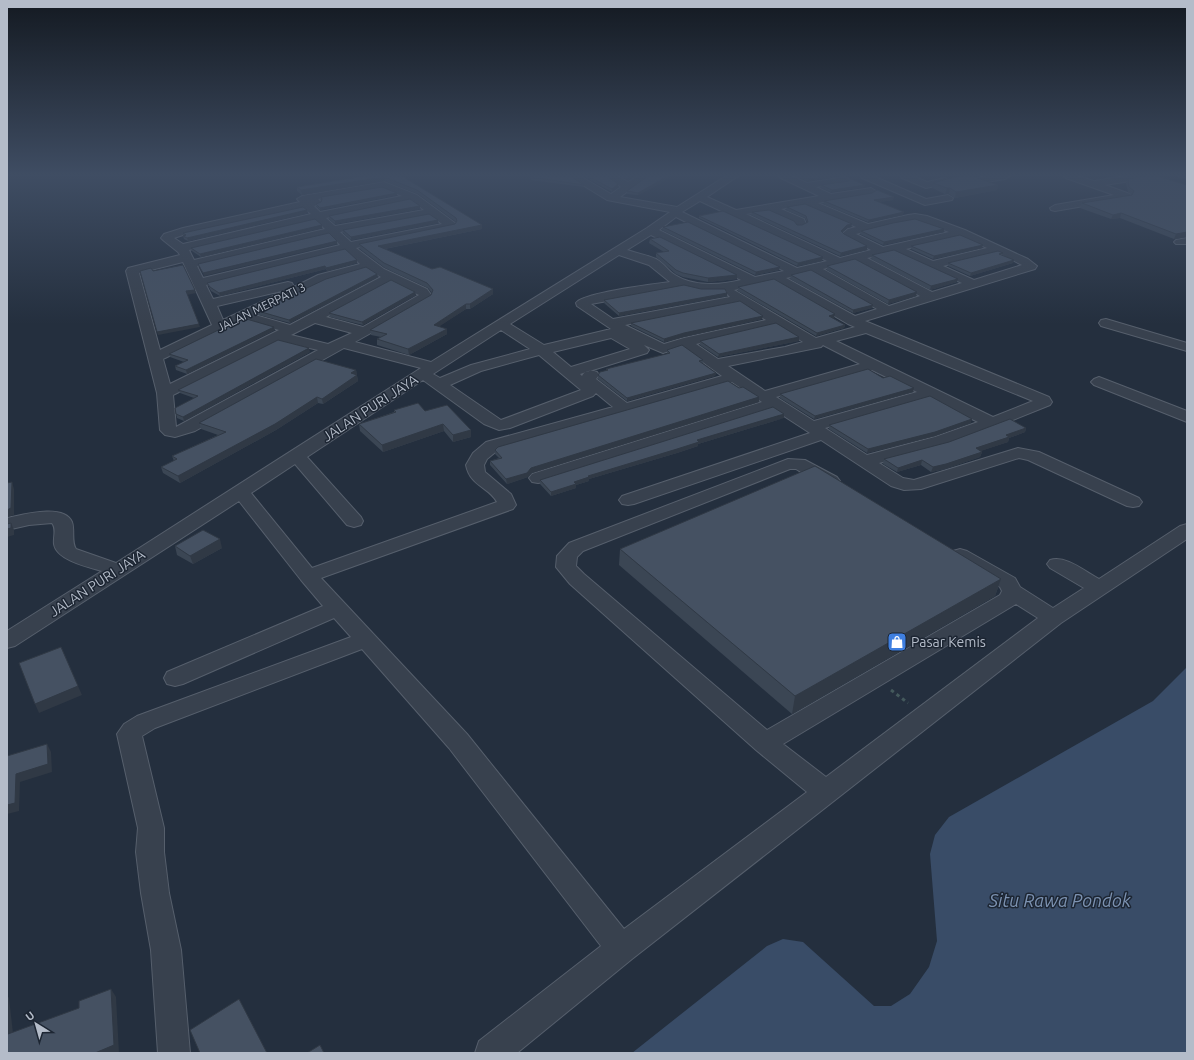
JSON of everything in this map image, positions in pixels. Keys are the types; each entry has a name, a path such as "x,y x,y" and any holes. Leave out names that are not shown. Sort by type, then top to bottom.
{"street":[{"path":"208,225 183,231 168,236 167,238 186,256 220,326"},
{"path":"287,225 132,271 165,393 168,430 174,433 182,432 336,346 365,332 426,296 423,292 369,265 328,225"},
{"path":"186,256 357,225"},
{"path":"199,283 349,246 450,225"},
{"name":"JALAN PURI JAYA","path":"7,641 241,492 425,368 502,325 656,225"},
{"path":"704,225 796,272"},
{"path":"761,225 839,262"},
{"path":"773,231 793,225"},
{"path":"862,225 868,228"},
{"path":"879,225 852,231 848,234 881,251"},
{"path":"717,364 787,351 821,342 860,325 887,310 1030,266 996,248 944,225"},
{"path":"651,230 754,282"},
{"path":"617,252 653,262 671,278 684,283 701,287 724,288 776,277 961,232"},
{"path":"895,248 973,284"},
{"path":"932,265 996,248"},
{"path":"856,257 931,297"},
{"name":"JALAN MERPATI 3","path":"156,357 322,278 369,265"},
{"path":"813,268 887,310"},
{"path":"165,393 314,318 391,277"},
{"path":"776,277 860,325 1044,400 1044,402 992,423 941,441 865,461"},
{"path":"209,304 322,278"},
{"path":"684,283 582,302 584,306 611,324 664,349 684,342 778,321"},
{"path":"724,288 778,321 992,423"},
{"path":"611,324 742,299"},
{"path":"243,316 291,329"},
{"path":"314,318 365,332"},
{"path":"1106,323 1187,347"},
{"path":"278,336 393,357 425,368 439,385 494,423 504,425 588,393 590,390 589,388 570,372 542,350 502,325"},
{"path":"439,385 455,375 471,369 613,333 642,350 570,372"},
{"path":"684,342 769,400 904,485 915,485 1018,453 1032,456 1133,502"},
{"path":"624,408 588,380 589,376 664,354 664,349"},
{"path":"538,478 873,365"},
{"path":"308,576 502,508 507,504 507,502 482,479 476,470 476,460 482,453 492,446 734,377"},
{"path":"1099,382 1187,417"},
{"path":"628,500 818,431 930,393"},
{"path":"296,455 354,521"},
{"path":"826,792 765,743 577,579 566,567 567,556 576,547 591,540 788,464 799,464 849,491"},
{"path":"241,492 308,576 458,741 621,949"},
{"path":"7,524 29,519 55,517 62,521 64,529 64,546 69,554 117,570"},
{"path":"491,1053 621,949 1053,618 1098,587 1187,530"},
{"path":"945,546 1008,583 1012,591 1053,618"},
{"path":"1057,564 1098,587"},
{"path":"765,743 1009,598 1012,591"},
{"path":"175,678 337,608"},
{"path":"174,1053 166,950 155,893 150,852 151,828 129,734 146,722 366,640"}],"path":[{"path":"875,678 926,716"}],"water":[{"name":"Situ Rawa Pondok","path":"1187,667 1187,1053 632,1053 767,946 783,939 803,942 874,1006 891,1006 910,994 929,967 937,941 930,854 935,835 949,817 1153,701"}],"building":[{"path":"218,225 241,225 187,238 183,236 186,235 183,233"},
{"path":"287,225 320,225 200,254 191,248"},
{"path":"367,225 410,225 351,237 343,230"},
{"path":"448,225 480,225 378,246 432,269 440,267 493,289 470,304 466,304 434,325 447,329 408,349 377,339 387,334 370,330 431,295 433,290 427,283 384,263 359,244"},
{"path":"695,225 780,267 756,272 663,227"},
{"path":"719,225 754,225 823,257 798,263"},
{"path":"781,225 847,225 841,231 867,246 841,253"},
{"path":"883,225 934,225 944,229 884,242 861,231"},
{"path":"1154,225 1187,225 1187,232 1176,234"},
{"path":"329,233 337,241 203,273 198,264"},
{"path":"960,235 983,245 934,256 911,246"},
{"path":"660,237 737,275 708,278 683,273 676,270 656,253 669,251 650,239"},
{"path":"345,249 357,260 326,268 325,266 219,293 207,283"},
{"path":"894,250 958,279 931,286 872,255"},
{"path":"998,251 1003,253 999,254 1014,260 971,273 948,263"},
{"path":"855,259 917,292 889,300 827,266"},
{"path":"183,265 195,290 186,291 199,324 157,332 140,271 151,268 153,271"},
{"path":"366,267 377,274 289,320 258,311 326,279"},
{"path":"811,270 873,305 853,310 791,275"},
{"path":"774,279 835,314 829,316 845,325 817,333 738,287"},
{"path":"391,280 415,292 362,322 329,313"},
{"path":"684,285 701,289 725,289 727,293 619,313 604,300"},
{"path":"740,301 763,316 684,333 664,339 631,323"},
{"path":"243,318 274,327 186,370 175,366 188,360 169,354"},
{"path":"776,323 799,337 719,354 700,341"},
{"path":"278,340 309,348 183,417 176,414 175,408 198,396 178,390"},
{"path":"682,345 703,360 699,361 716,373 627,398 598,375 600,372 608,370 606,369 670,353 667,350"},
{"path":"316,359 356,370 351,373 357,375 322,399 317,397 275,424 178,476 161,467 177,459 172,456 226,432 199,423"},
{"path":"868,369 883,378 890,376 914,388 815,416 780,394"},
{"path":"728,381 739,388 743,387 759,397 531,468 527,473 506,479 490,461 502,458 495,450 498,447"},
{"path":"930,396 972,419 935,432 868,449 829,425"},
{"path":"418,403 425,411 447,405 471,430 453,435 443,424 382,445 359,424 396,412 394,410"},
{"path":"773,407 784,414 697,440 699,442 588,476 589,477 574,482 576,484 551,492 540,480"},
{"path":"1010,419 1026,428 1006,435 1009,437 976,448 982,452 946,464 933,467 922,460 898,468 884,459 949,442"},
{"path":"815,466 1001,579 795,696 620,549"},
{"path":"12,482 11,508 7,510 7,483"},
{"path":"11,523 11,528 7,529 7,524"},
{"path":"203,530 220,539 190,556 175,546"},
{"path":"61,647 78,686 35,704 19,663"},
{"path":"47,744 48,764 16,774 15,803 7,805 7,756"},
{"path":"111,989 114,1045 95,1053 7,1053 7,1024 8,1034 79,1008 79,1001"},
{"path":"239,999 267,1053 200,1053 190,1030"},
{"path":"320,1045 324,1053 307,1053"}],"place":[{"name":"Pasar Kemis","path":"897,642"}]}
